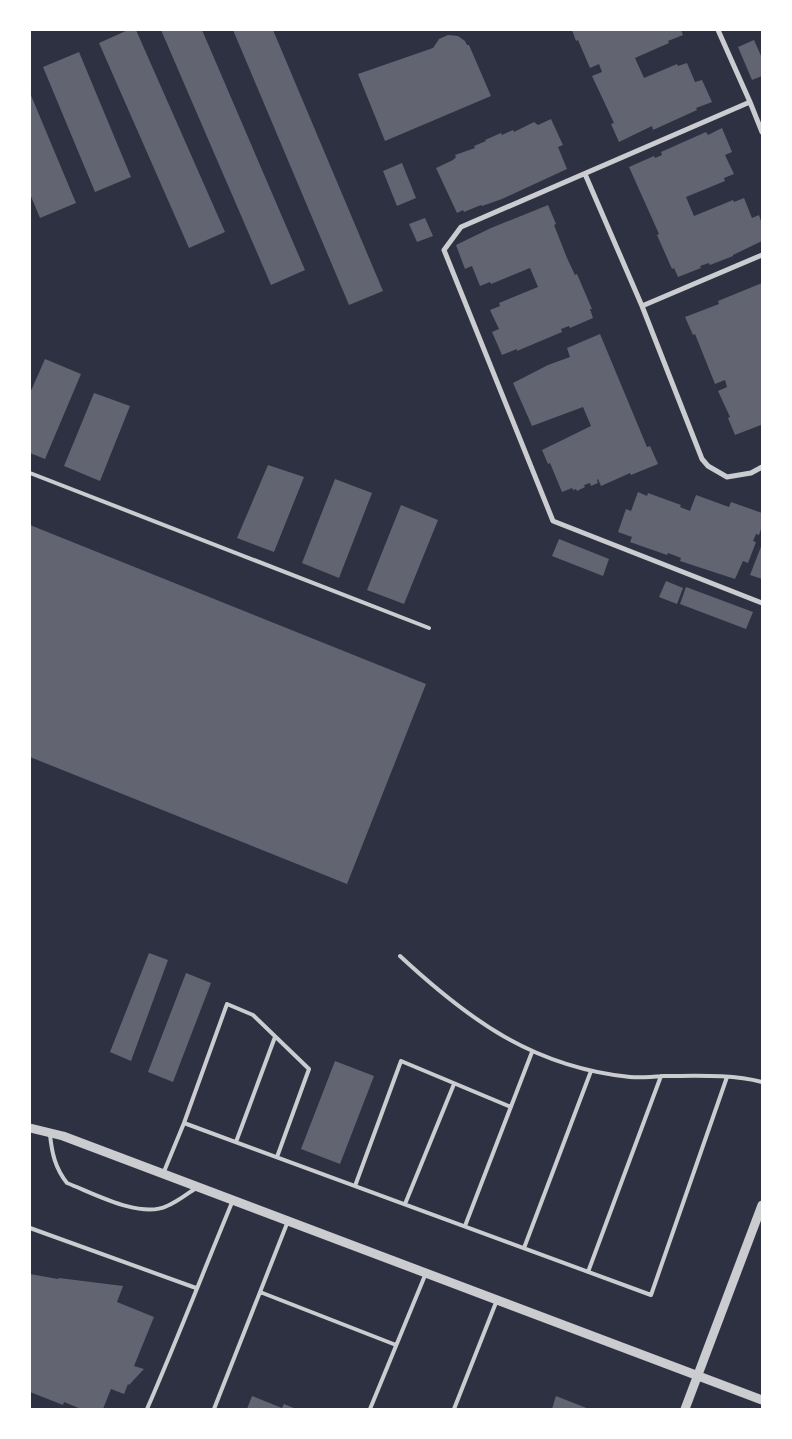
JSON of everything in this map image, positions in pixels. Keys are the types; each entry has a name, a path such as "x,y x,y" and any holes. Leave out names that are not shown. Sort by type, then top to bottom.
{"street":[{"path":"718,30 762,132"},
{"path":"750,102 461,227 444,250 553,521 762,603"},
{"path":"585,174 642,306 702,459 708,466 727,477 751,473 762,468"},
{"path":"642,306 762,255"},
{"path":"30,1128 63,1136 762,1400"},
{"path":"685,1409 762,1205"}],"lane":[{"path":"30,473 429,628"},
{"path":"400,956 444,996 488,1027 532,1052 578,1069 631,1077 727,1077 762,1082"},
{"path":"162,1174 184,1123 227,1004 253,1015 309,1069 276,1157"},
{"path":"236,1142 275,1037"},
{"path":"464,1226 532,1052"},
{"path":"355,1186 401,1061 511,1107"},
{"path":"524,1248 591,1071"},
{"path":"588,1272 661,1076"},
{"path":"184,1123 651,1295 727,1077"},
{"path":"405,1204 454,1084"},
{"path":"49,1132 53,1159 59,1173 67,1182 135,1210 150,1211 166,1207 198,1187"},
{"path":"147,1409 180,1333 196,1288 233,1200"},
{"path":"214,1409 288,1221"},
{"path":"30,1228 196,1288"},
{"path":"370,1409 426,1273"},
{"path":"260,1292 396,1345"},
{"path":"454,1409 498,1300"}],"building":[{"path":"128,30 136,30 225,232 189,248 99,43"},
{"path":"161,30 202,30 305,270 271,285"},
{"path":"233,30 273,30 383,291 349,305"},
{"path":"572,30 681,30 683,35 635,58 644,78 677,64 678,66 687,63 695,82 702,80 712,102 653,130 652,126 619,142 611,124 614,123 592,76 602,72 599,64 590,68"},
{"path":"448,35 458,36 469,45 491,96 385,141 358,74 433,48 439,39"},
{"path":"754,40 762,58 762,76 752,80 738,47"},
{"path":"79,52 131,177 95,192 43,67"},
{"path":"30,93 76,203 40,218 30,194"},
{"path":"551,119 563,145 558,147 567,169 502,199 457,213 436,168 453,160 456,157 455,155 475,148 474,146 501,133 502,135 513,130 514,132 534,122 538,125"},
{"path":"722,128 732,152 725,155 734,174 724,178 725,181 686,197 694,216 733,200 734,202 744,198 752,218 759,215 762,224 762,241 733,256 710,265 709,263 700,266 701,268 678,277 674,268 672,269 657,235 659,234 629,167 654,156 655,158 662,155 661,152 706,132 708,135"},
{"path":"402,163 416,198 397,206 383,171"},
{"path":"548,205 567,258 575,275 577,274 592,309 590,309 593,318 570,328 569,326 561,329 562,332 517,351 517,349 502,355 492,332 499,329 490,310 500,306 499,303 538,287 530,268 491,284 490,282 480,286 472,266 465,269 456,245 491,228"},
{"path":"425,218 433,236 417,242 409,224"},
{"path":"762,283 762,422 761,425 735,435 728,418 730,417 718,391 727,387 725,380 715,384 695,334 693,335 685,317 719,304 718,301"},
{"path":"600,334 647,447 650,446 658,464 631,475 630,473 601,486 598,479 598,483 591,486 590,483 577,491 572,488 562,492 550,463 548,464 542,450 591,426 583,407 532,426 513,383 548,365 570,357 567,348"},
{"path":"45,359 81,374 45,459 30,453 30,393"},
{"path":"94,393 130,406 100,481 64,466"},
{"path":"268,465 304,477 274,552 237,538"},
{"path":"335,479 372,493 339,578 302,563"},
{"path":"638,492 647,496 648,493 681,505 680,507 690,511 696,495 729,507 731,502 762,513 762,526 759,535 756,534 753,541 756,542 748,563 743,561 735,579 680,561 681,558 668,553 667,555 630,542 632,537 618,532 626,509 631,511"},
{"path":"401,505 438,520 404,604 367,590"},
{"path":"30,525 426,684 347,884 30,757"},
{"path":"559,539 609,559 603,576 552,556"},
{"path":"762,544 762,579 750,575"},
{"path":"666,581 683,588 677,604 659,597"},
{"path":"686,587 753,612 746,629 680,604"},
{"path":"149,953 168,960 131,1061 110,1052"},
{"path":"186,973 211,983 173,1082 148,1072"},
{"path":"335,1061 374,1076 340,1164 301,1149"},
{"path":"30,1274 123,1286 117,1302 154,1317 134,1366 144,1369 128,1384 124,1394 111,1389 103,1409 81,1409 64,1402 63,1405 30,1392"},
{"path":"252,1396 282,1408 284,1404 296,1409 247,1409"},
{"path":"556,1396 589,1409 552,1409"}]}
